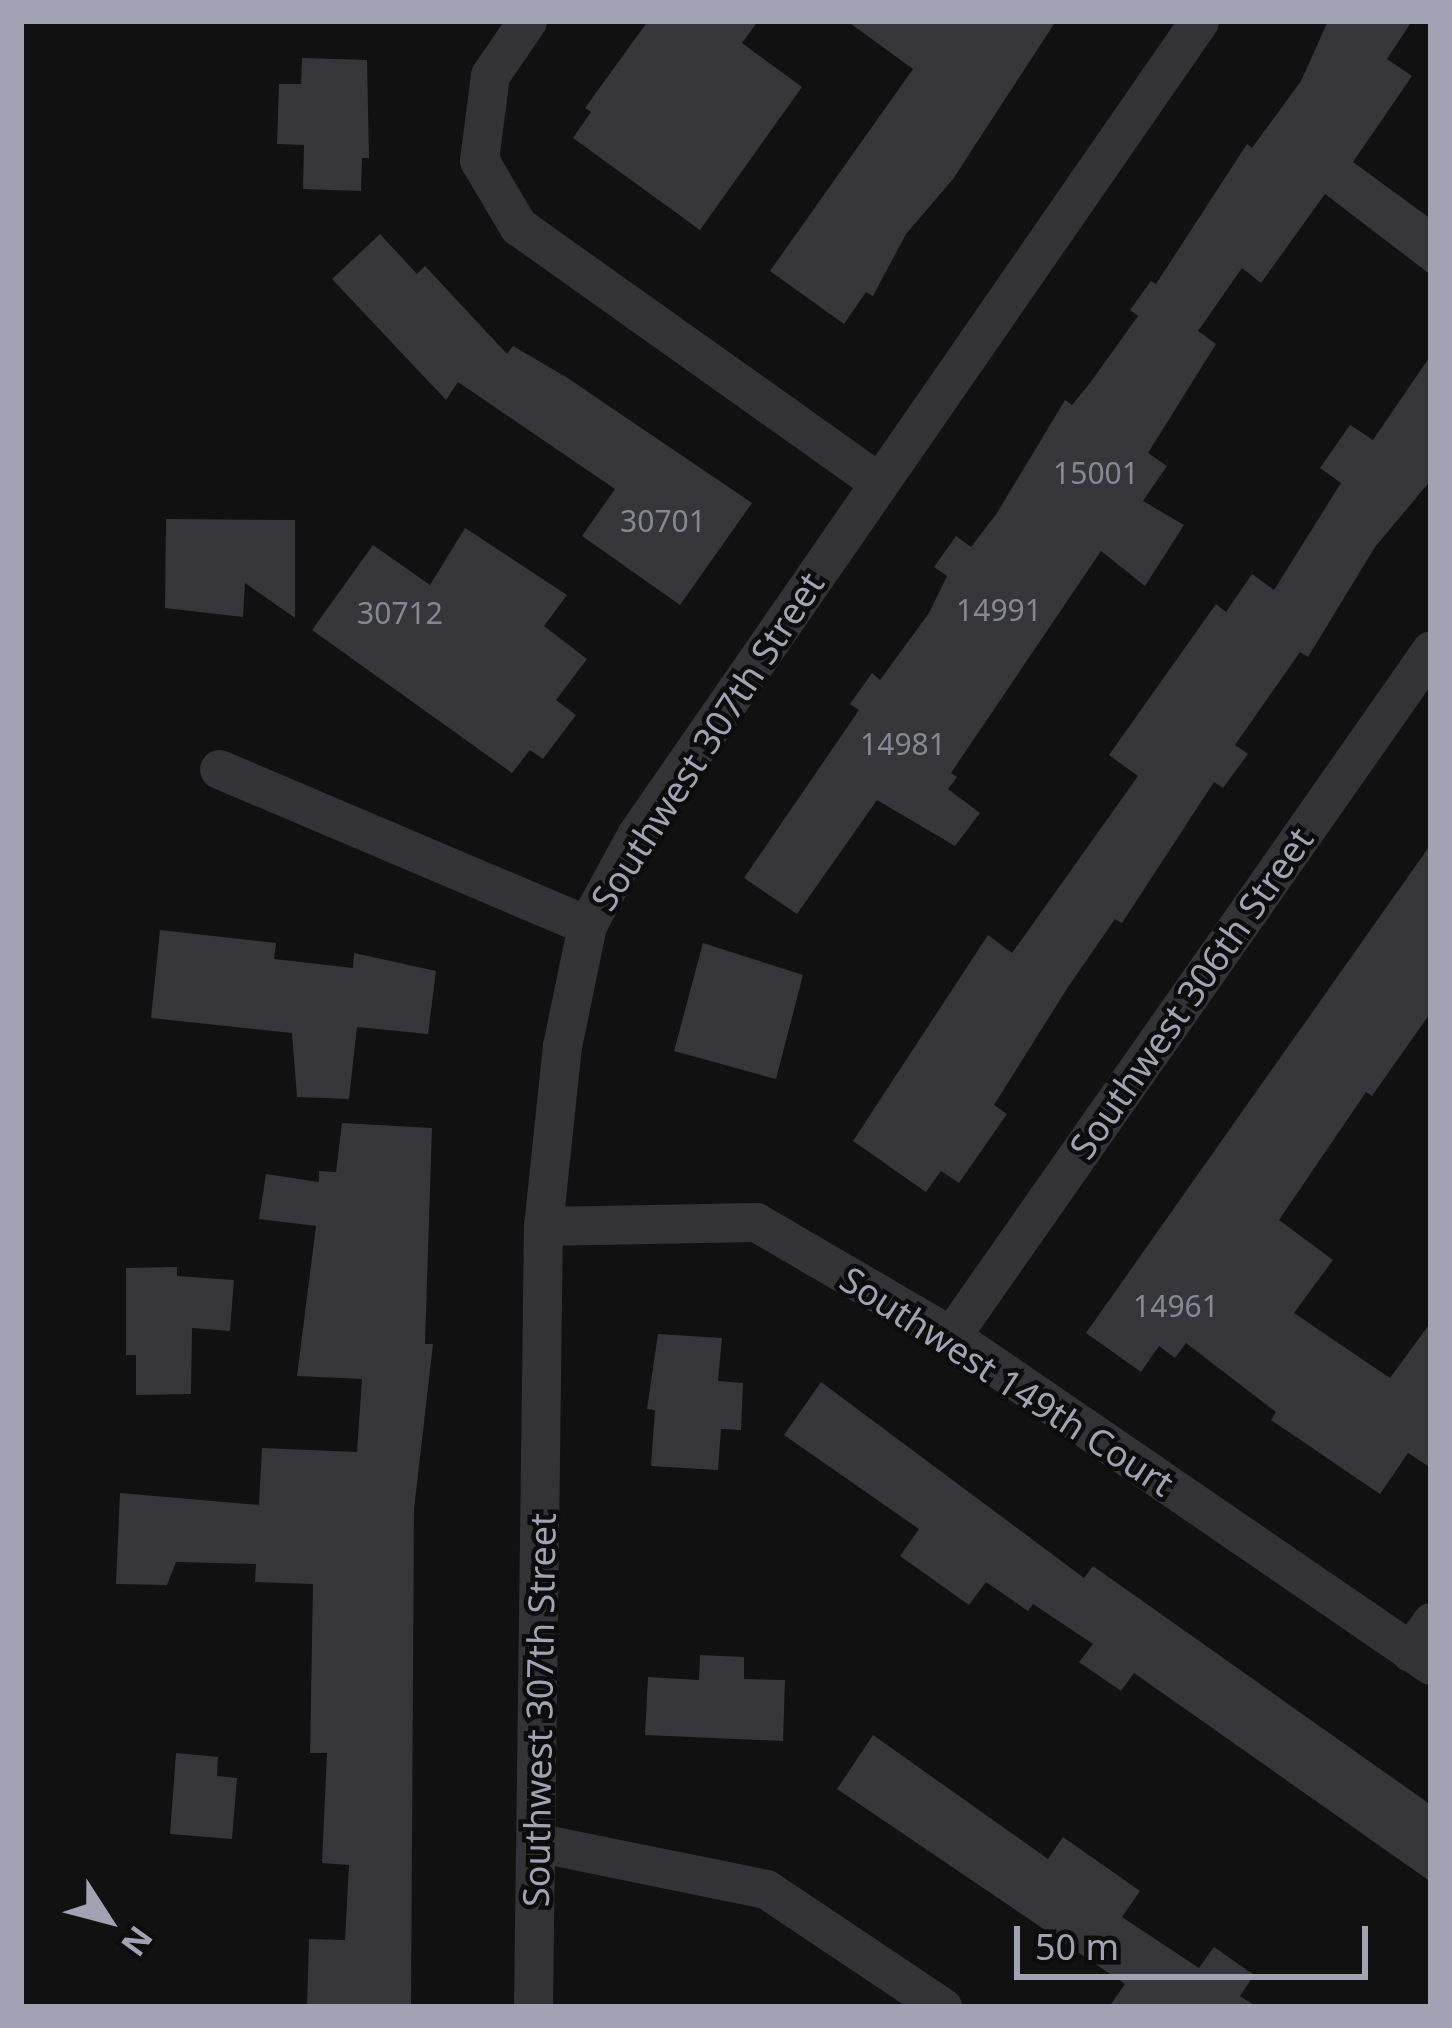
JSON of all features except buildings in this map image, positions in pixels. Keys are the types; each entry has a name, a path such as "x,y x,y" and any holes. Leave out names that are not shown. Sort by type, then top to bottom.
{"street":[{"path":"527,21 490,75 479,160 518,226 878,482"},
{"name":"Southwest 307th Street","path":"533,2007 540,1843 543,1226 562,1046 587,925 636,835 1199,21"},
{"name":"Southwest 306th Street","path":"951,1336 1431,650"},
{"path":"219,769 587,925"},
{"name":"Southwest 149th Court","path":"543,1226 755,1222 951,1336 1424,1646"},
{"path":"540,1843 766,1889 942,2007"}]}
